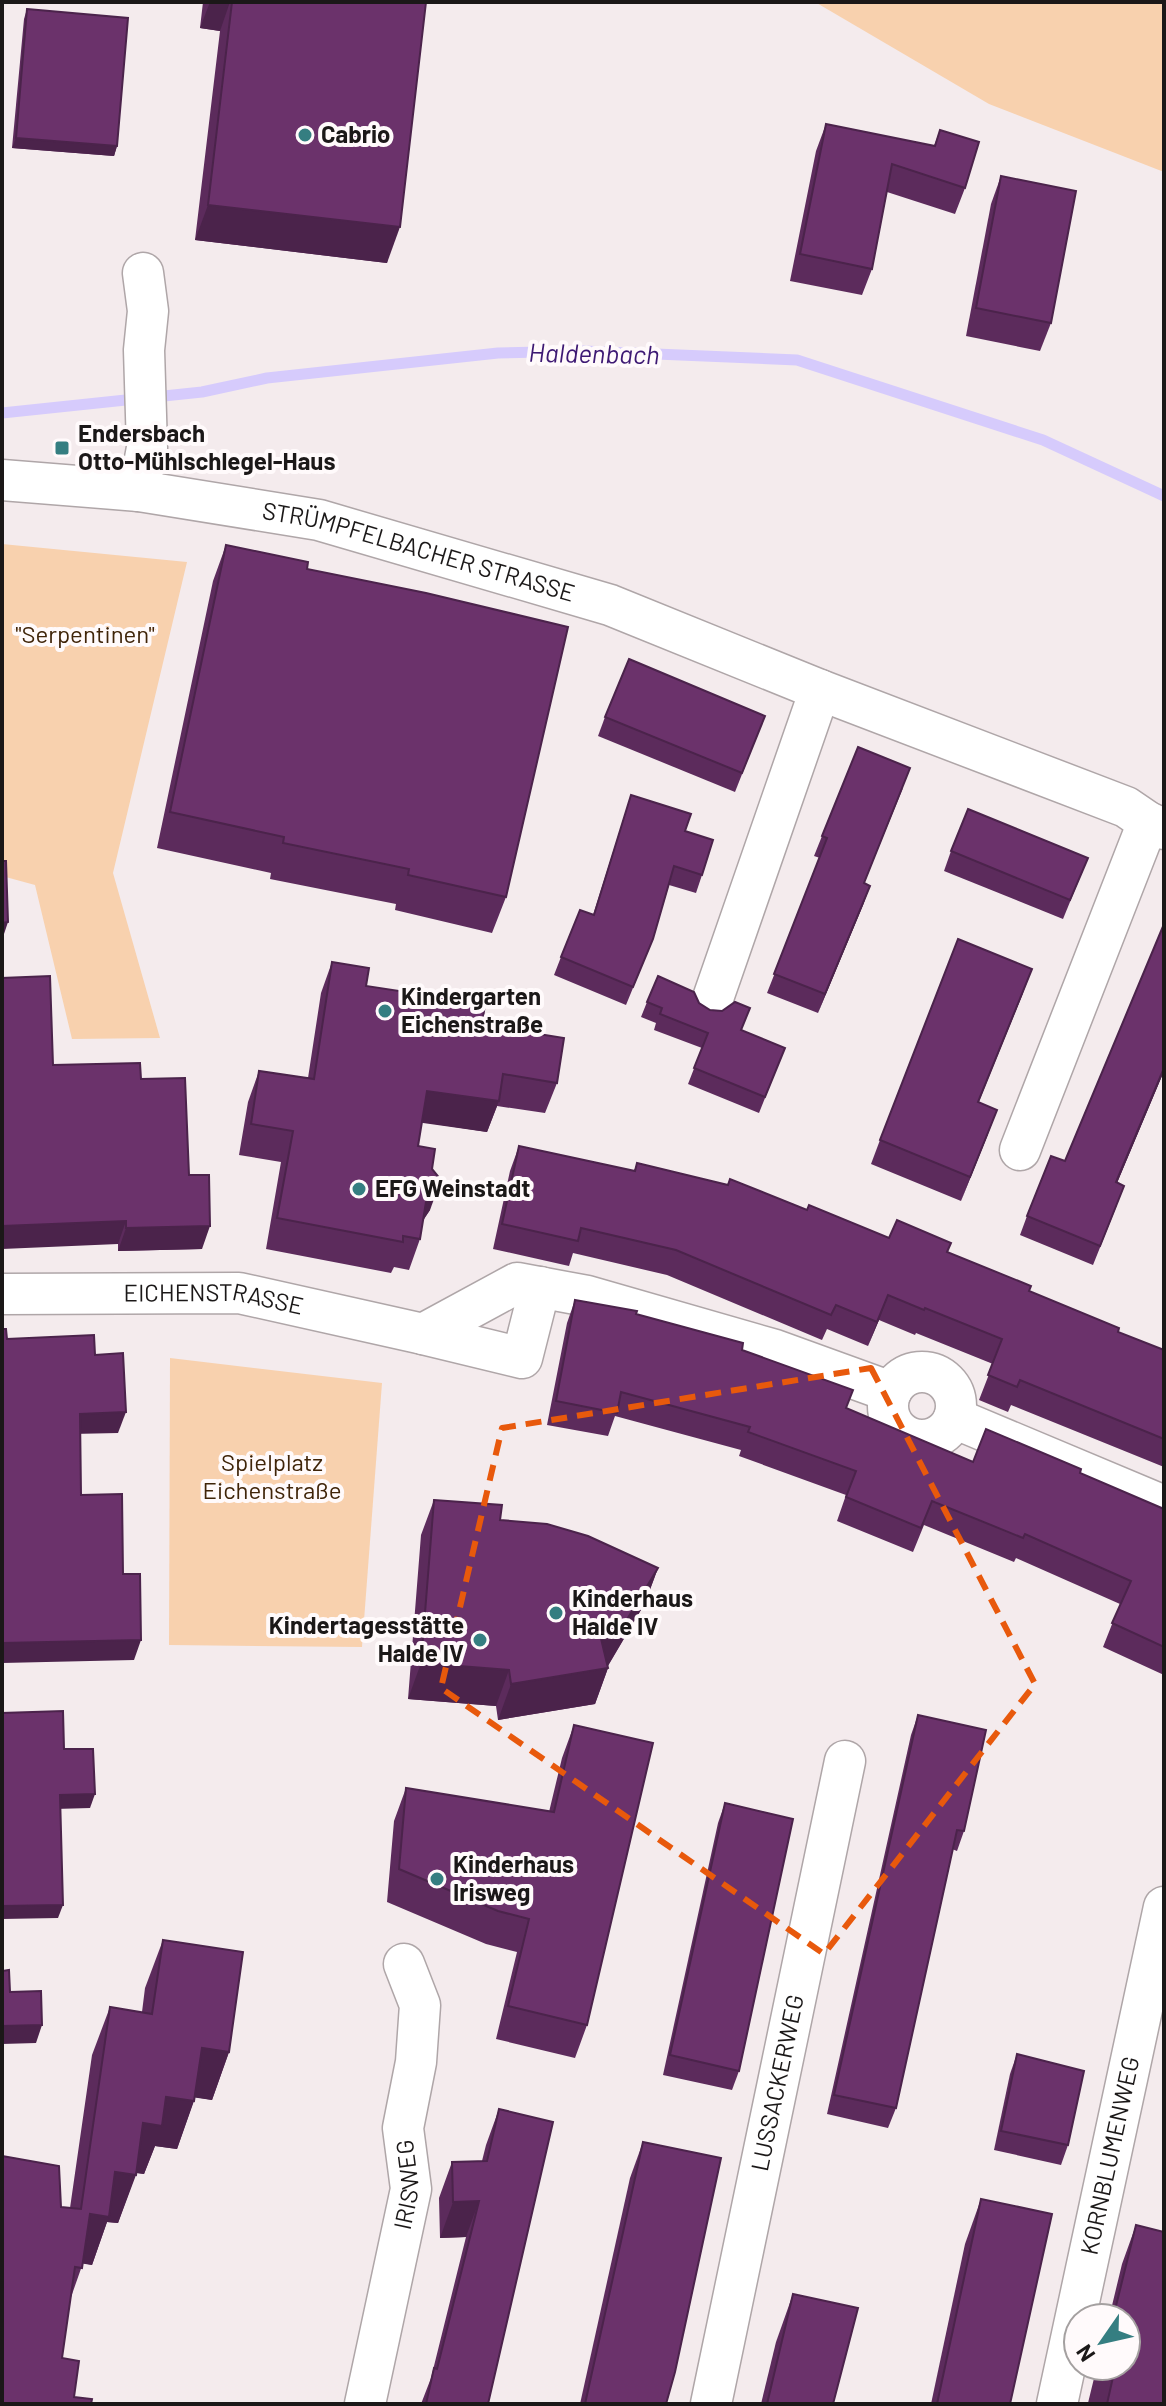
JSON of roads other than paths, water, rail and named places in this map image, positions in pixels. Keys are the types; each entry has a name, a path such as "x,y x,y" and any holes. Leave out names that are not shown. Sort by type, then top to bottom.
{"street":[{"path":"139,491 147,448 145,366 148,311 143,273"},
{"name":"STRÜMPFELBACHER STRASSE","path":"2,480 139,491 319,520 594,600 1126,807 1156,826 1020,1150"},
{"path":"711,1004 820,690"},
{"path":"423,1334 517,1283 587,1296 775,1350 891,1392 902,1378 918,1372 935,1375 949,1385 956,1401 954,1418 1164,1506"},
{"name":"EICHENSTRASSE","path":"2,1294 239,1293 522,1358 540,1287"},
{"name":"LUSSACKERWEG","path":"711,2404 845,1761"},
{"name":"KORNBLUMENWEG","path":"1057,2404 1164,1907"},
{"name":"IRISWEG","path":"365,2404 411,2189 403,2128 416,2062 420,2005 404,1964"}],"waterway":[{"name":"Haldenbach","path":"2,413 202,392 267,378 498,353 584,351 797,360 1043,440 1164,496"}],"place":[{"name":"Cabrio","path":"305,135"},
{"name":"Endersbach Otto-Mühlschlegel-Haus","path":"62,448"},
{"name":"Kindergarten Eichenstraße","path":"385,1011"},
{"name":"EFG Weinstadt","path":"359,1189"},
{"name":"Kinderhaus Halde IV","path":"556,1613"},
{"name":"Kindertagesstätte Halde IV","path":"480,1640"},
{"name":"Kinderhaus Irisweg","path":"437,1879"}],"park label":[{"name":"\"Serpentinen\"","path":"85,635"},
{"name":"Spielplatz Eichenstraße","path":"272,1477"}]}
